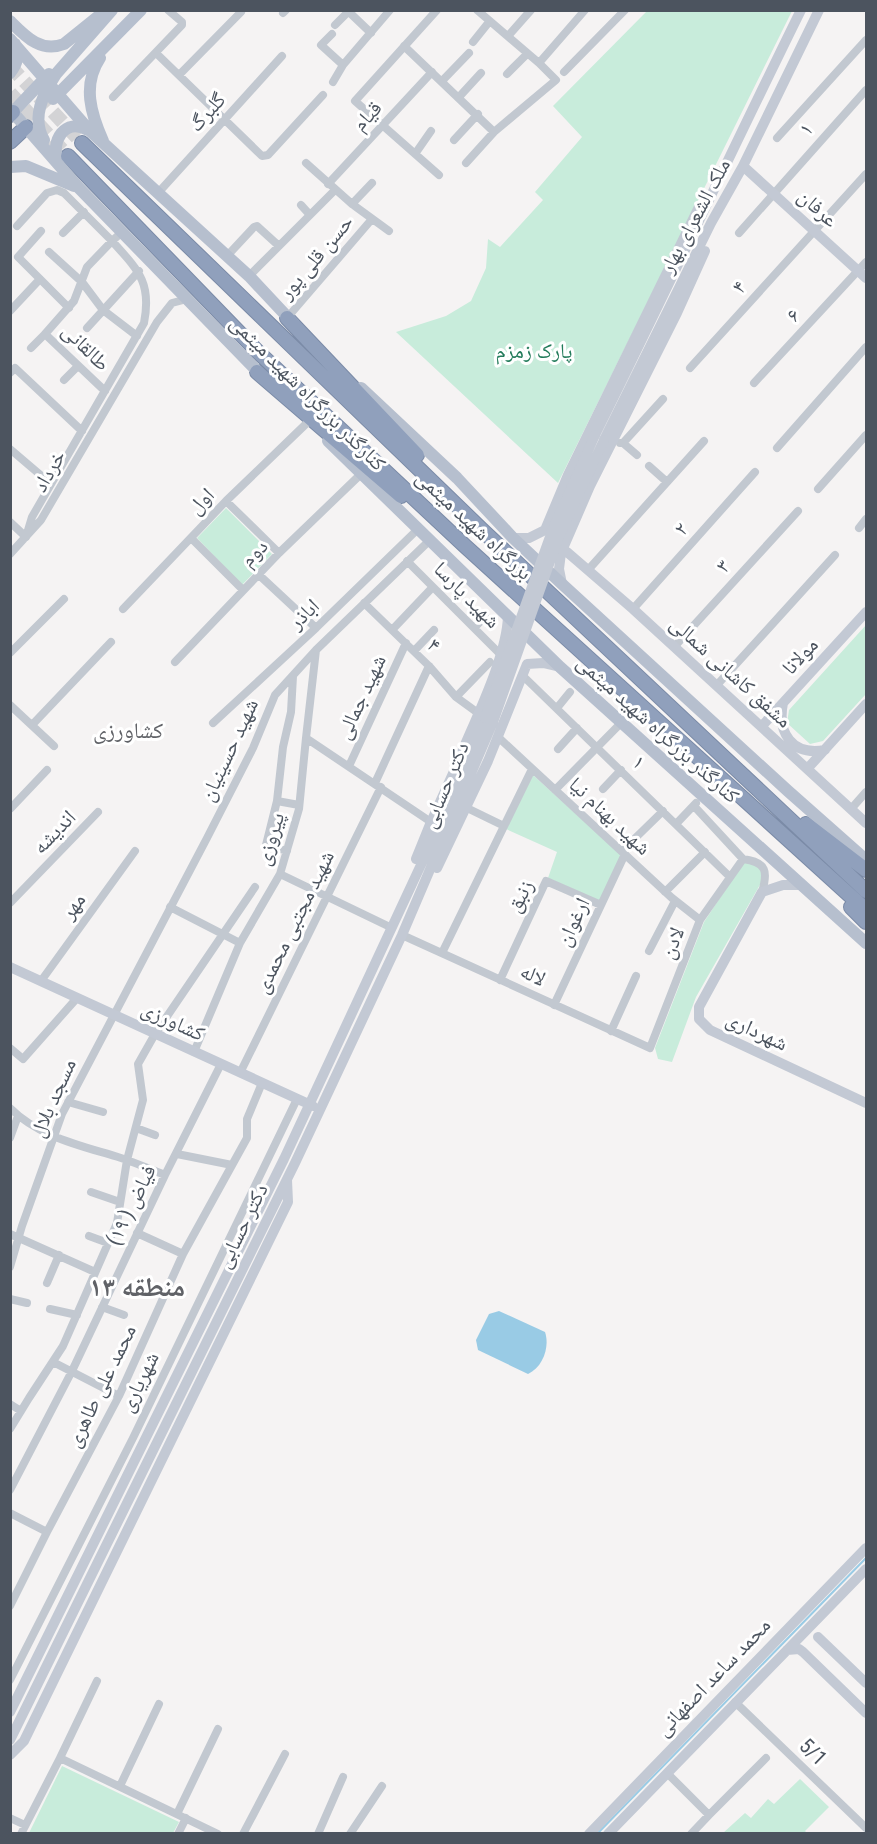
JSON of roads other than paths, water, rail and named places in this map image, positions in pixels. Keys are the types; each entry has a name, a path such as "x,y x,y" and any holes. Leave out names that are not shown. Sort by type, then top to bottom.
{"highway":[{"path":"10,141 25,125"},
{"name":"بزرگراه شهید میثمی","path":"82,143 481,529 867,891"},
{"name":"بزرگراه شهید میثمی","path":"64,161 258,352 465,546 867,910"},
{"path":"288,318 448,488 481,529"},
{"path":"257,372 384,483 465,546"},
{"path":"735,769 867,870"},
{"path":"724,780 745,806 867,922"}],"main road":[{"path":"10,21 26,37 36,43 56,47 64,44 109,10"},
{"path":"12,112 36,88 47,81 109,10"},
{"path":"25,125 141,10"},
{"name":"ملک الشعرای بهار","path":"609,440 660,305 724,166 801,10"},
{"name":"ملک الشعرای بهار","path":"609,440 711,223 743,166 819,10"},
{"path":"105,145 89,100 94,66 113,39"},
{"path":"10,73 17,63 18,52 12,40"},
{"path":"12,40 32,70 36,88 34,103 25,125"},
{"name":"کنارگذر بزرگراه شهید میثمی","path":"12,40 89,130 249,276 288,318 457,478 513,538 788,791 867,860"},
{"path":"47,81 37,125 40,133 64,161"},
{"name":"کنارگذر بزرگراه شهید میثمی","path":"12,112 64,161 79,188 117,237 187,299 257,372 560,667 621,723 698,801 801,885 867,943"},
{"path":"64,161 55,152 59,134 73,126 81,126 89,130"},
{"path":"10,167 26,166 79,188"},
{"path":"513,538 529,538 545,530 568,475 687,230 724,166"},
{"name":"عرفان","path":"743,166 862,274"},
{"path":"562,584 559,569 561,553 566,548 609,440"},
{"path":"390,927 431,822 485,718 551,534 609,440"},
{"name":"مشفق کاشانی شمالی","path":"545,530 550,539 566,548 867,823"},
{"name":"مولانا","path":"762,726 867,612"},
{"path":"485,718 508,627 508,616"},
{"path":"402,935 467,808 527,664 526,658 519,649 513,647 502,652"},
{"path":"527,664 543,663 560,667"},
{"path":"783,702 781,724 785,735 802,750 812,752 825,750"},
{"path":"808,768 867,704"},
{"name":"دکتر حسابی","path":"10,1712 284,1159 390,927 433,839 485,718"},
{"name":"دکتر حسابی","path":"10,1740 287,1178 402,935 485,718"},
{"path":"762,892 783,885 801,885"},
{"name":"شهرداری","path":"762,892 699,1006 699,1019 710,1030 867,1103"},
{"name":"کشاورزی","path":"11,968 320,1109"},
{"path":"10,1755 24,1741 288,1202 287,1178"},
{"name":"محمد ساعد اصفهانی","path":"589,1833 867,1548"},
{"name":"محمد ساعد اصفهانی","path":"608,1833 816,1620 864,1575"},
{"path":"816,1620 818,1636 867,1683"},
{"path":"803,1652 805,1639 808,1636 818,1636"},
{"path":"787,1650 798,1649 803,1652 867,1713"}],"street":[{"path":"113,97 182,25 182,22 168,10"},
{"path":"333,82 339,75 342,65 390,10"},
{"name":"قیام","path":"382,126 356,100 436,10"},
{"path":"466,163 495,132 556,80 477,10"},
{"path":"508,36 531,10"},
{"path":"539,63 585,10"},
{"path":"564,72 625,10"},
{"path":"335,25 349,11 371,33"},
{"path":"180,75 241,12"},
{"path":"473,42 489,22"},
{"path":"332,34 321,45 342,65"},
{"name":"۱","path":"777,138 867,40"},
{"path":"404,46 495,132"},
{"path":"156,53 262,156 266,156 323,95"},
{"path":"442,81 469,53"},
{"path":"507,74 526,54"},
{"name":"گلبرگ","path":"158,193 282,56"},
{"name":"قیام","path":"328,184 432,72"},
{"path":"459,97 481,73"},
{"name":"۱","path":"773,193 867,90"},
{"path":"454,140 478,114"},
{"path":"382,126 439,175"},
{"path":"415,154 431,132"},
{"path":"306,163 352,204 389,231"},
{"path":"814,230 867,174"},
{"path":"352,204 372,183"},
{"name":"خرداد","path":"17,226 47,193 57,190 64,193 84,212 117,237 139,271 146,292 147,308 144,323 32,516 26,537"},
{"path":"249,276 335,190"},
{"path":"739,234 773,193"},
{"path":"301,205 310,214"},
{"path":"63,233 84,212"},
{"name":"حسن قلی پور","path":"288,318 372,219"},
{"path":"227,256 257,226 279,246"},
{"name":"۴","path":"690,368 814,230"},
{"path":"41,231 18,257 69,308"},
{"name":"طالقانی","path":"105,391 45,334 74,301 87,267 117,237"},
{"path":"49,252 82,282 103,310 136,336"},
{"name":"۶","path":"754,383 862,274 867,262"},
{"path":"87,328 139,271"},
{"path":"10,311 40,279"},
{"name":"خرداد","path":"26,537 40,520 157,322 172,303 187,299"},
{"path":"31,348 45,334"},
{"path":"777,448 867,347"},
{"path":"64,380 78,366"},
{"path":"12,369 82,431"},
{"path":"637,455 609,440 663,399"},
{"name":"اول","path":"123,609 226,501 308,422"},
{"path":"818,489 867,435"},
{"path":"588,570 704,441"},
{"path":"10,448 51,484"},
{"path":"649,466 667,482"},
{"name":"۲","path":"633,609 755,472"},
{"name":"دوم","path":"175,662 258,574 362,473"},
{"path":"226,501 279,553"},
{"name":"۳","path":"675,646 798,511"},
{"path":"859,528 867,519"},
{"path":"10,522 26,537 10,554"},
{"name":"اباذر","path":"213,723 418,529"},
{"path":"191,538 243,590"},
{"name":"شهید حسینیان","path":"114,1015 248,758 275,696 316,650 430,540"},
{"path":"717,685 835,555"},
{"name":"شهید پارسا","path":"407,561 474,628 502,652"},
{"path":"258,574 316,628"},
{"path":"392,630 430,590"},
{"path":"10,653 64,599"},
{"name":"۴","path":"364,603 429,666 456,697 485,718"},
{"path":"474,628 485,616"},
{"path":"414,651 434,630"},
{"path":"32,725 111,642"},
{"name":"شهید جمالی","path":"349,766 406,643"},
{"name":"پیروزی","path":"194,1052 240,943 280,874 287,851 299,805 316,650"},
{"path":"456,697 490,662"},
{"name":"شهید مجتبی محمدی","path":"240,1073 327,897 429,666"},
{"name":"۱","path":"522,675 730,877"},
{"path":"287,851 266,845 277,801 283,747 291,712 293,676"},
{"path":"557,708 570,692"},
{"path":"11,706 54,746"},
{"path":"555,790 621,723"},
{"path":"558,749 577,728"},
{"name":"شهید بهنام نیا","path":"498,737 665,892 700,920"},
{"path":"306,738 431,822"},
{"path":"442,953 532,769"},
{"path":"10,809 47,770"},
{"path":"603,789 621,770"},
{"path":"851,809 867,792"},
{"path":"277,801 299,805"},
{"path":"676,824 698,801 743,859 751,860 764,868 767,876 762,892"},
{"path":"467,808 504,826"},
{"path":"623,853 663,811"},
{"name":"اندیشه","path":"10,903 98,812"},
{"name":"مهر","path":"41,981 135,851"},
{"path":"665,892 705,852"},
{"name":"ارغوان","path":"554,1005 623,853"},
{"name":"لادن","path":"650,1048 700,920 743,859"},
{"path":"280,874 390,927"},
{"name":"زنبق","path":"500,980 546,880 601,905"},
{"path":"10,1429 63,1346 117,1223 127,1160 143,1100 138,1064 155,1034 255,887"},
{"path":"649,951 675,901"},
{"path":"170,907 240,943"},
{"name":"لاله","path":"402,935 650,1048"},
{"path":"611,1030 636,976"},
{"path":"10,1048 22,1059 77,998"},
{"name":"مسجد بلال","path":"10,1267 68,1102 114,1015"},
{"name":"فیاض ( ۱۹)","path":"10,1490 72,1371 165,1175 221,1064"},
{"name":"محمد علی طاهری","path":"10,1606 119,1396 183,1254 247,1138 247,1119 262,1083"},
{"name":"شهریاری","path":"10,1680 133,1438 297,1099"},
{"path":"68,1102 103,1112"},
{"path":"10,1108 18,1116 54,1137 127,1160 165,1175"},
{"path":"10,1138 18,1116"},
{"path":"136,1128 155,1135"},
{"path":"177,1154 232,1165"},
{"path":"91,1192 120,1202"},
{"path":"137,1233 183,1254"},
{"path":"10,1234 96,1272"},
{"path":"88,1236 108,1243"},
{"path":"47,1283 59,1255"},
{"path":"10,1299 27,1303"},
{"path":"102,1307 124,1315"},
{"path":"50,1309 77,1315"},
{"path":"53,1362 119,1396"},
{"path":"10,1404 21,1411"},
{"path":"10,1513 47,1532"},
{"path":"21,1833 97,1681"},
{"name":"5/1","path":"735,1702 867,1828"},
{"path":"120,1786 159,1704"},
{"path":"177,1814 218,1729"},
{"path":"243,1833 285,1754"},
{"path":"60,1758 218,1833"},
{"path":"691,1833 766,1758"},
{"path":"667,1773 709,1815"},
{"path":"318,1833 343,1777"},
{"path":"350,1833 382,1786"},
{"path":"10,1818 25,1825"},
{"path":"181,1832 186,1818"}],"water":[{"path":"499,1311 545,1332 547,1344 544,1356 538,1367 528,1374 478,1350 476,1340 489,1314"}],"waterway":[{"path":"597,1834 866,1558"}],"tunnel":[{"path":"10,66 82,143"},
{"path":"10,93 68,156"}],"district":[{"name":"کشاورزی","path":"128,730"},
{"name":"منطقه ۱۳","path":"137,1287"}],"park label":[{"name":"پارک زمزم","path":"534,351"}]}
